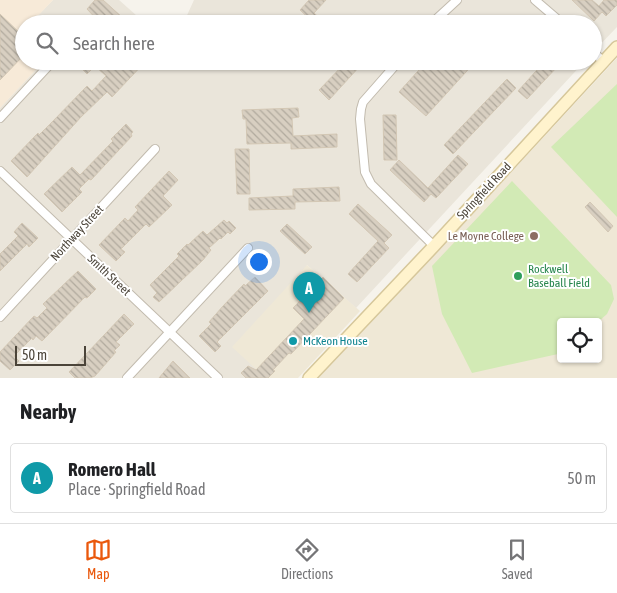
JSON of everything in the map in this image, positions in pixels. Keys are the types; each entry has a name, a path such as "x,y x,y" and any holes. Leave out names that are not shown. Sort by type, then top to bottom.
{"street":[{"path":"441,15 458,0"},
{"path":"535,0 552,15"},
{"name":"Springfield Road","path":"604,62 617,47"},
{"path":"0,118 45,70"},
{"path":"391,70 363,102 360,119 365,172 371,184 434,246"},
{"name":"Springfield Road","path":"310,378 597,70"},
{"name":"Northway Street","path":"0,317 155,149"},
{"name":"Smith Street","path":"0,172 218,378"},
{"path":"127,378 248,248"}],"shaded area":[{"path":"0,0 53,0 39,15 15,15 15,70 36,70 0,108"},
{"path":"53,0 119,0 136,15 39,15"},
{"path":"194,0 617,0 617,27 602,43 602,15 187,15"},
{"name":"Le Moyne College","path":"617,58 617,378 317,378 531,151"},
{"path":"36,70 577,70 356,308 307,265 266,378 0,378 0,108"},
{"path":"307,265 360,311 298,378 266,378 232,347"}],"green space":[{"path":"617,84 617,217 551,147"},
{"name":"Rockwell Baseball Field","path":"512,181 611,285 614,299 607,314 602,318 557,318 557,354 472,373 442,314 432,266"}],"building":[{"path":"95,0 103,0 120,15 93,15 87,9"},
{"path":"309,0 326,0 314,13 316,15 305,15 300,10"},
{"path":"572,0 592,0 599,6 604,0 617,0 617,5 606,16 602,12 599,15 588,15"},
{"path":"0,14 15,28 15,64 0,80"},
{"path":"83,70 91,70 87,74"},
{"path":"99,70 138,70 112,97 107,92 81,117 27,177 11,161 87,86 92,91 106,76"},
{"path":"338,70 356,70 329,100 319,90"},
{"path":"419,70 468,70 426,116 399,92"},
{"path":"537,70 554,70 527,99 518,91"},
{"path":"507,79 516,88 453,154 444,145"},
{"path":"298,108 299,117 292,118 293,136 337,134 337,147 291,149 291,143 247,144 246,119 243,119 242,110"},
{"path":"383,115 396,115 397,160 384,160"},
{"path":"126,124 133,132 132,136 91,180 89,179 79,189 82,192 62,212 44,194 72,167 80,175 113,141 111,139"},
{"path":"235,149 249,149 250,194 237,194"},
{"path":"458,155 468,164 436,198 431,194 424,202 390,170 399,160 428,188"},
{"path":"169,171 178,180 163,196 172,205 149,227 146,224 121,249 125,252 116,261 99,245 125,218 128,221 138,210 135,207"},
{"path":"339,187 340,201 295,202 295,209 249,210 249,198 293,196 293,189"},
{"path":"590,202 613,226 608,232 585,207"},
{"path":"358,204 392,235 384,243 389,248 357,282 348,274 378,241 349,214"},
{"path":"224,220 227,223 229,221 236,228 230,234 228,232 209,248 211,250 203,260 159,302 153,297 157,293 150,285 179,256 177,254 203,231 207,235"},
{"path":"22,223 38,238 29,247 27,244 0,271 0,254 18,236 14,232"},
{"path":"287,224 312,247 305,254 280,231"},
{"path":"78,271 96,289 87,298 85,297 42,341 36,336 33,340 32,338 14,356 19,361 10,370 0,361 0,352 34,316 37,318 47,308 43,304"},
{"path":"255,277 268,291 217,342 221,346 215,352 199,336 211,324 209,322 223,306 244,284 245,286"},
{"path":"323,277 344,298 291,354 289,353 268,378 246,378 241,373 248,366 256,370 304,319 293,308"},
{"path":"124,314 134,324 116,342 120,345 114,351 116,352 95,376 75,378 69,372"},
{"path":"173,361 190,378 159,378"}],"place":[{"name":"Le Moyne College","path":"534,236"},
{"name":"Rockwell Baseball Field","path":"518,276"},
{"name":"Romero Hall","path":"309,313"},
{"name":"McKeon House","path":"293,341"}]}
